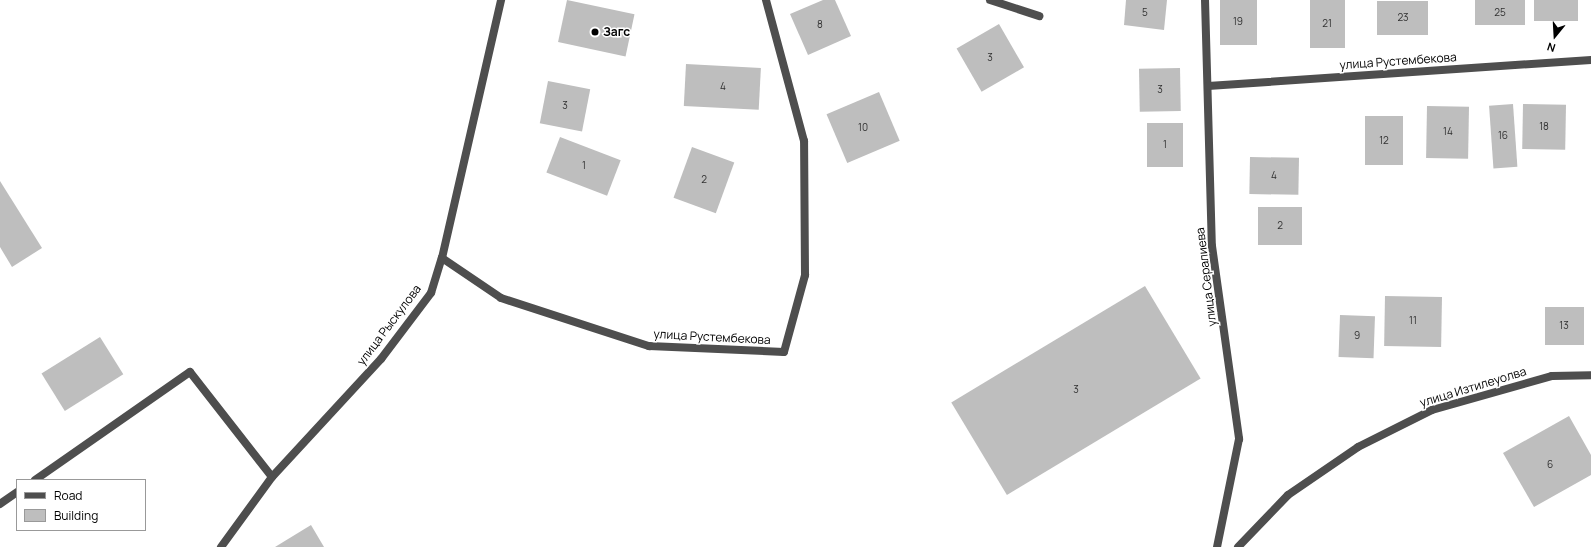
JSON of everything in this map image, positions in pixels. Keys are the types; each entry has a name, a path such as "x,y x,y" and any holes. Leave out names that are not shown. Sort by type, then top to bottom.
{"street":[{"name":"улица Рыскулова","path":"221,547 272,477 381,359 431,293 442,258 500,0"},
{"name":"улица Рустембекова","path":"442,258 502,298 649,346 784,352 805,275 804,141 766,0"},
{"path":"990,0 1039,16"},
{"name":"улица Сералиева","path":"1205,0 1212,246 1239,439 1216,547"},
{"name":"улица Рустембекова","path":"1208,86 1591,60"},
{"path":"35,479 190,372 272,477"},
{"name":"улица Изтилеуолва","path":"1238,547 1288,495 1358,447 1432,410 1552,376 1591,374"},
{"path":"0,504 16,493"}],"building":[{"path":"567,0 634,14 626,56 558,42"},
{"path":"823,0 835,0 851,36 808,55 790,14"},
{"path":"1126,0 1167,0 1164,30 1124,25"},
{"path":"1220,0 1257,0 1257,45 1220,45"},
{"path":"1310,0 1345,0 1345,48 1310,48"},
{"path":"1475,0 1525,0 1525,25 1475,25"},
{"path":"1534,0 1578,0 1578,21 1534,21"},
{"path":"1377,1 1428,1 1428,35 1377,35"},
{"path":"999,24 1024,67 982,92 957,48"},
{"path":"686,64 761,68 759,110 684,106"},
{"path":"1180,68 1181,111 1140,112 1139,69"},
{"path":"548,81 590,89 582,131 540,123"},
{"path":"879,92 900,141 847,163 827,114"},
{"path":"1513,104 1517,167 1493,169 1489,106"},
{"path":"1523,104 1566,105 1565,150 1522,149"},
{"path":"1427,106 1469,107 1468,159 1426,158"},
{"path":"1365,116 1403,116 1403,165 1365,165"},
{"path":"1147,123 1183,123 1183,167 1147,167"},
{"path":"560,137 621,160 607,196 546,172"},
{"path":"692,147 734,162 716,213 674,198"},
{"path":"1250,157 1299,158 1298,195 1249,194"},
{"path":"0,181 42,248 12,267 0,247"},
{"path":"1258,207 1302,207 1302,245 1258,245"},
{"path":"1145,286 1201,379 1007,495 951,402"},
{"path":"1385,296 1442,297 1441,347 1384,346"},
{"path":"1545,307 1584,307 1584,345 1545,345"},
{"path":"1340,315 1375,316 1374,358 1339,357"},
{"path":"100,337 123,374 65,411 41,374"},
{"path":"1569,416 1591,455 1591,475 1534,507 1503,453"},
{"path":"311,525 324,547 275,547"}],"place":[{"name":"Загс","path":"595,32"}]}
